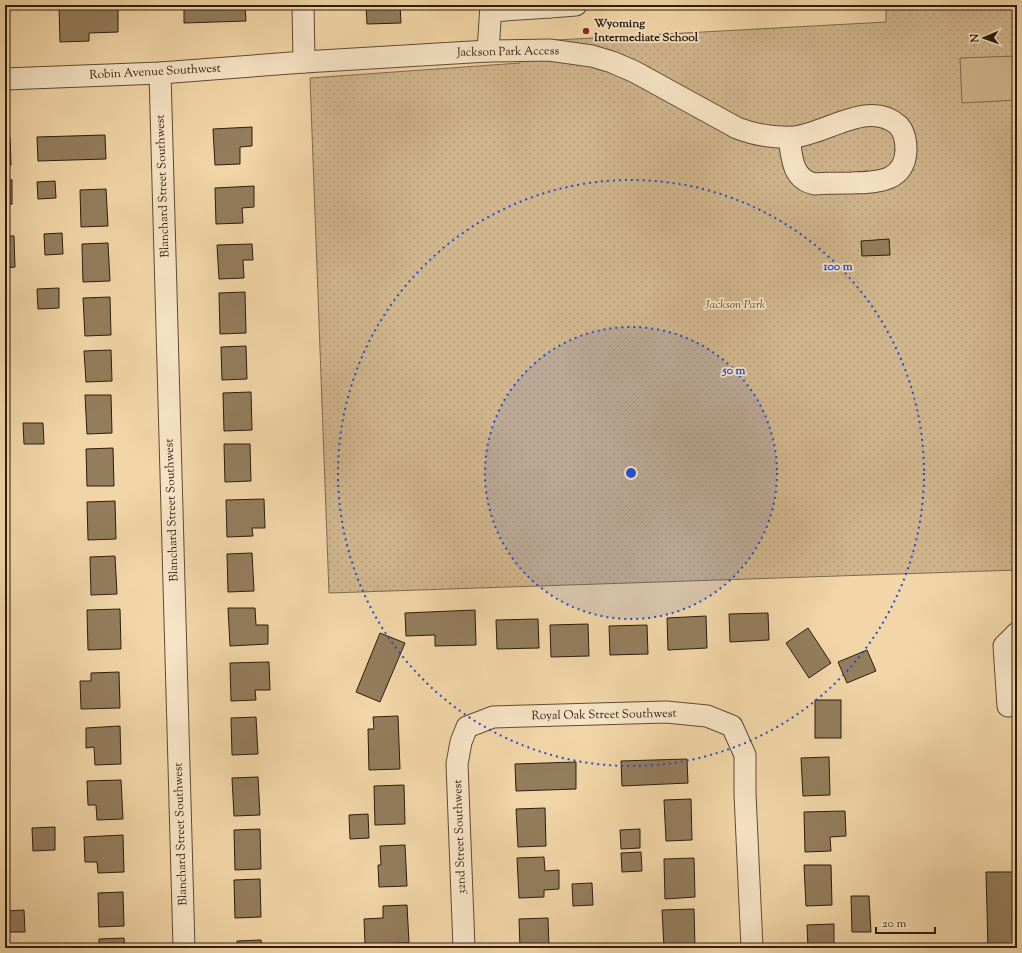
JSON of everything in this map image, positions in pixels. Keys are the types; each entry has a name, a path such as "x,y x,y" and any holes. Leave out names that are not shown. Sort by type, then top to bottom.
{"street":[{"path":"302,5 304,62"},
{"path":"488,51 491,8 576,5"},
{"name":"Jackson Park Access","path":"304,62 488,51 549,50 592,56 635,72 750,134 790,137 810,133 859,117 868,115 882,116 895,122 903,132 906,144 905,160 899,171 882,181 814,184 809,183 799,176 795,170 790,137"},
{"name":"Robin Avenue Southwest","path":"5,79 160,73 304,62"},
{"name":"Blanchard Street Southwest","path":"160,73 184,948"},
{"path":"1017,633 1004,646 1008,706 1017,705"},
{"name":"Royal Oak Street Southwest","path":"467,727 493,717 666,712 707,716 732,726 745,755 745,794 752,948"},
{"name":"32nd Street Southwest","path":"464,948 457,764 461,742 467,727"}],"green space":[{"name":"Jackson Park","path":"886,5 1017,5 1017,570 329,593 310,78 520,63 520,42 886,22"},
{"path":"1017,56 1017,100 962,103 960,58"}],"building":[{"path":"59,5 88,5 88,8 118,7 118,32 89,33 89,41 60,42"},
{"path":"184,5 245,5 246,21 184,23"},
{"path":"366,5 400,5 401,23 367,24"},
{"path":"252,127 252,146 240,147 240,164 215,165 213,129"},
{"path":"105,135 106,159 38,161 37,137"},
{"path":"5,138 10,138 11,165 5,165"},
{"path":"5,180 12,180 12,204 5,204"},
{"path":"55,181 56,198 38,199 37,182"},
{"path":"254,186 254,207 242,208 243,223 216,224 215,188"},
{"path":"106,189 108,226 81,227 80,190"},
{"path":"62,233 63,254 45,255 44,234"},
{"path":"5,236 14,236 15,267 5,268"},
{"path":"889,239 890,255 862,256 861,241"},
{"path":"108,243 110,281 83,282 82,244"},
{"path":"252,244 253,260 243,260 244,278 219,279 217,245"},
{"path":"59,288 59,308 38,309 37,289"},
{"path":"6,289 7,312 5,312"},
{"path":"245,292 246,333 220,334 219,293"},
{"path":"110,297 111,335 85,336 83,298"},
{"path":"246,346 247,379 222,380 221,347"},
{"path":"111,350 112,381 86,382 84,351"},
{"path":"251,392 252,430 224,431 223,393"},
{"path":"85,395 111,395 112,433 87,434"},
{"path":"23,423 43,423 44,444 24,444"},
{"path":"224,444 250,444 251,481 225,482"},
{"path":"113,448 114,486 87,486 86,449"},
{"path":"264,499 265,528 252,528 253,536 227,537 226,500"},
{"path":"115,501 116,539 88,540 87,502"},
{"path":"252,553 254,591 228,592 227,554"},
{"path":"115,556 117,594 91,595 90,557"},
{"path":"228,608 255,608 256,625 268,625 268,644 230,646"},
{"path":"120,609 121,649 88,650 87,610"},
{"path":"475,610 476,645 435,646 435,635 406,636 405,613"},
{"path":"768,613 769,640 730,642 729,614"},
{"path":"706,616 707,648 668,650 667,618"},
{"path":"538,619 539,648 497,649 496,620"},
{"path":"588,624 589,656 551,657 550,625"},
{"path":"647,625 648,654 610,655 609,626"},
{"path":"808,628 831,663 809,678 786,643"},
{"path":"380,633 405,643 380,702 356,692"},
{"path":"867,650 876,671 847,683 838,662"},
{"path":"269,662 270,690 255,690 256,700 231,701 230,663"},
{"path":"119,672 120,708 81,709 80,681 91,681 91,673"},
{"path":"815,700 841,700 841,738 815,738"},
{"path":"398,716 400,769 369,770 368,729 374,729 373,717"},
{"path":"256,717 258,754 232,755 231,718"},
{"path":"120,726 121,764 95,765 94,747 86,748 86,728"},
{"path":"829,757 830,795 803,796 801,758"},
{"path":"687,759 688,783 622,786 621,761"},
{"path":"576,762 576,789 516,791 515,764"},
{"path":"258,777 260,815 234,816 232,778"},
{"path":"121,780 123,819 97,820 96,805 88,805 87,781"},
{"path":"404,785 405,824 375,825 374,786"},
{"path":"691,799 692,840 666,841 664,800"},
{"path":"545,808 546,846 518,847 516,809"},
{"path":"845,811 846,836 830,837 831,851 805,852 804,812"},
{"path":"368,814 369,838 350,839 349,815"},
{"path":"55,827 55,850 33,851 32,828"},
{"path":"260,829 261,869 235,870 234,830"},
{"path":"640,829 640,848 621,849 620,830"},
{"path":"123,835 124,872 98,873 97,862 85,862 84,837"},
{"path":"405,845 407,886 379,887 378,865 381,865 380,846"},
{"path":"641,852 642,871 622,872 621,853"},
{"path":"544,857 545,871 559,870 559,889 544,890 544,897 519,898 517,858"},
{"path":"694,858 695,897 665,899 664,859"},
{"path":"804,865 831,865 832,905 806,906"},
{"path":"986,872 1017,872 1017,948 988,948"},
{"path":"260,879 261,917 235,918 234,880"},
{"path":"592,883 593,905 573,906 572,884"},
{"path":"123,892 124,926 99,927 98,893"},
{"path":"851,896 869,896 871,932 852,932"},
{"path":"407,905 409,943 365,944 364,919 383,918 383,906"},
{"path":"694,909 695,948 664,948 662,910"},
{"path":"24,910 25,932 7,932 6,911"},
{"path":"548,918 549,948 520,948 519,919"},
{"path":"834,924 834,948 808,948 807,925"},
{"path":"124,938 125,948 99,948 99,939"},
{"path":"261,940 262,948 237,948 237,941"}],"place":[{"name":"Wyoming Intermediate School","path":"586,31"}]}
